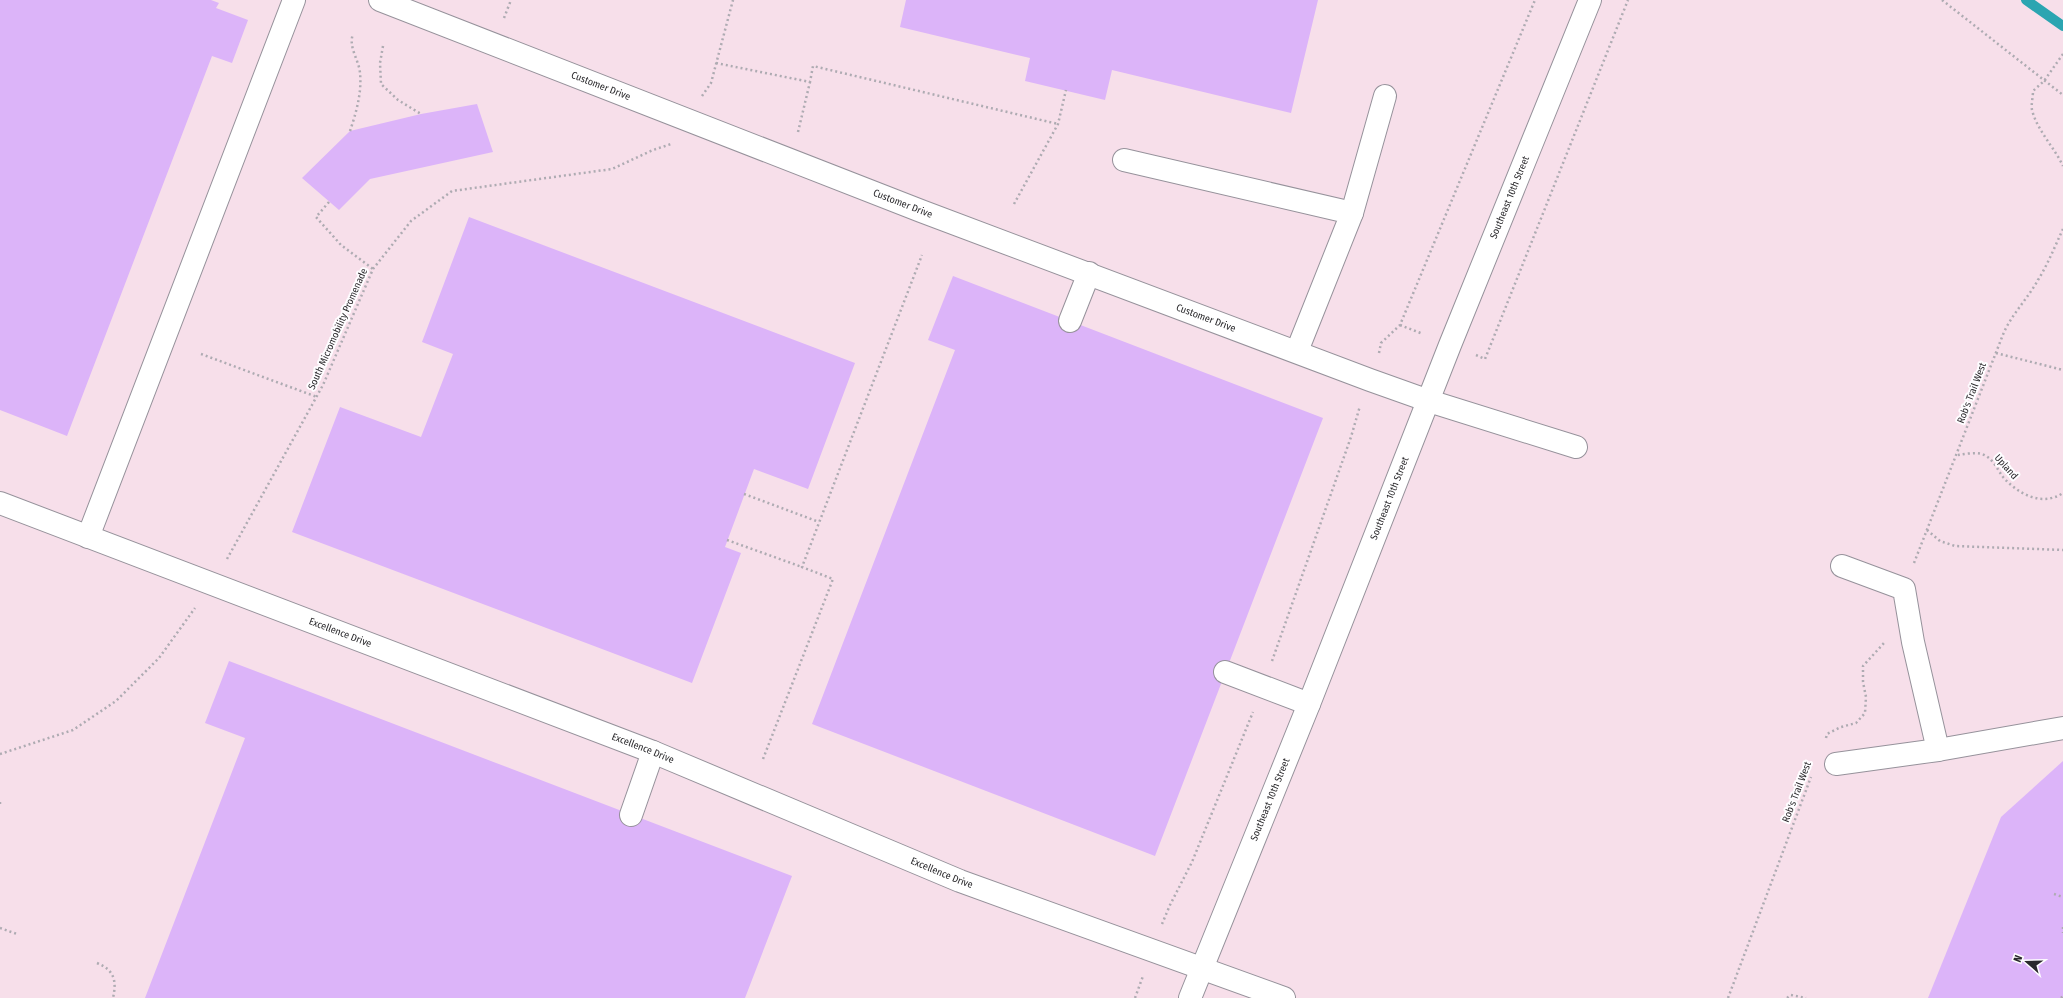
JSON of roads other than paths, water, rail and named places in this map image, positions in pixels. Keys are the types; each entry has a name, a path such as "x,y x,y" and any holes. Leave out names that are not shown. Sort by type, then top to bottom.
{"street":[{"path":"93,539 294,0"},
{"name":"Customer Drive","path":"380,0 791,161 1089,274 1429,401 1576,448"},
{"name":"Southeast 10th Street","path":"1190,998 1309,704 1453,338 1590,0"},
{"path":"1297,351 1352,213 1385,96"},
{"path":"1124,160 1352,213"},
{"path":"1070,321 1089,274"},
{"name":"Excellence Drive","path":"0,504 653,752 960,881 1284,998"},
{"path":"1842,566 1904,590 1913,642 1938,750"},
{"path":"1225,672 1309,704"},
{"path":"1836,764 1938,750 2063,728"},
{"path":"631,815 653,752"}],"waterway":[{"path":"2026,0 2063,26"}]}
